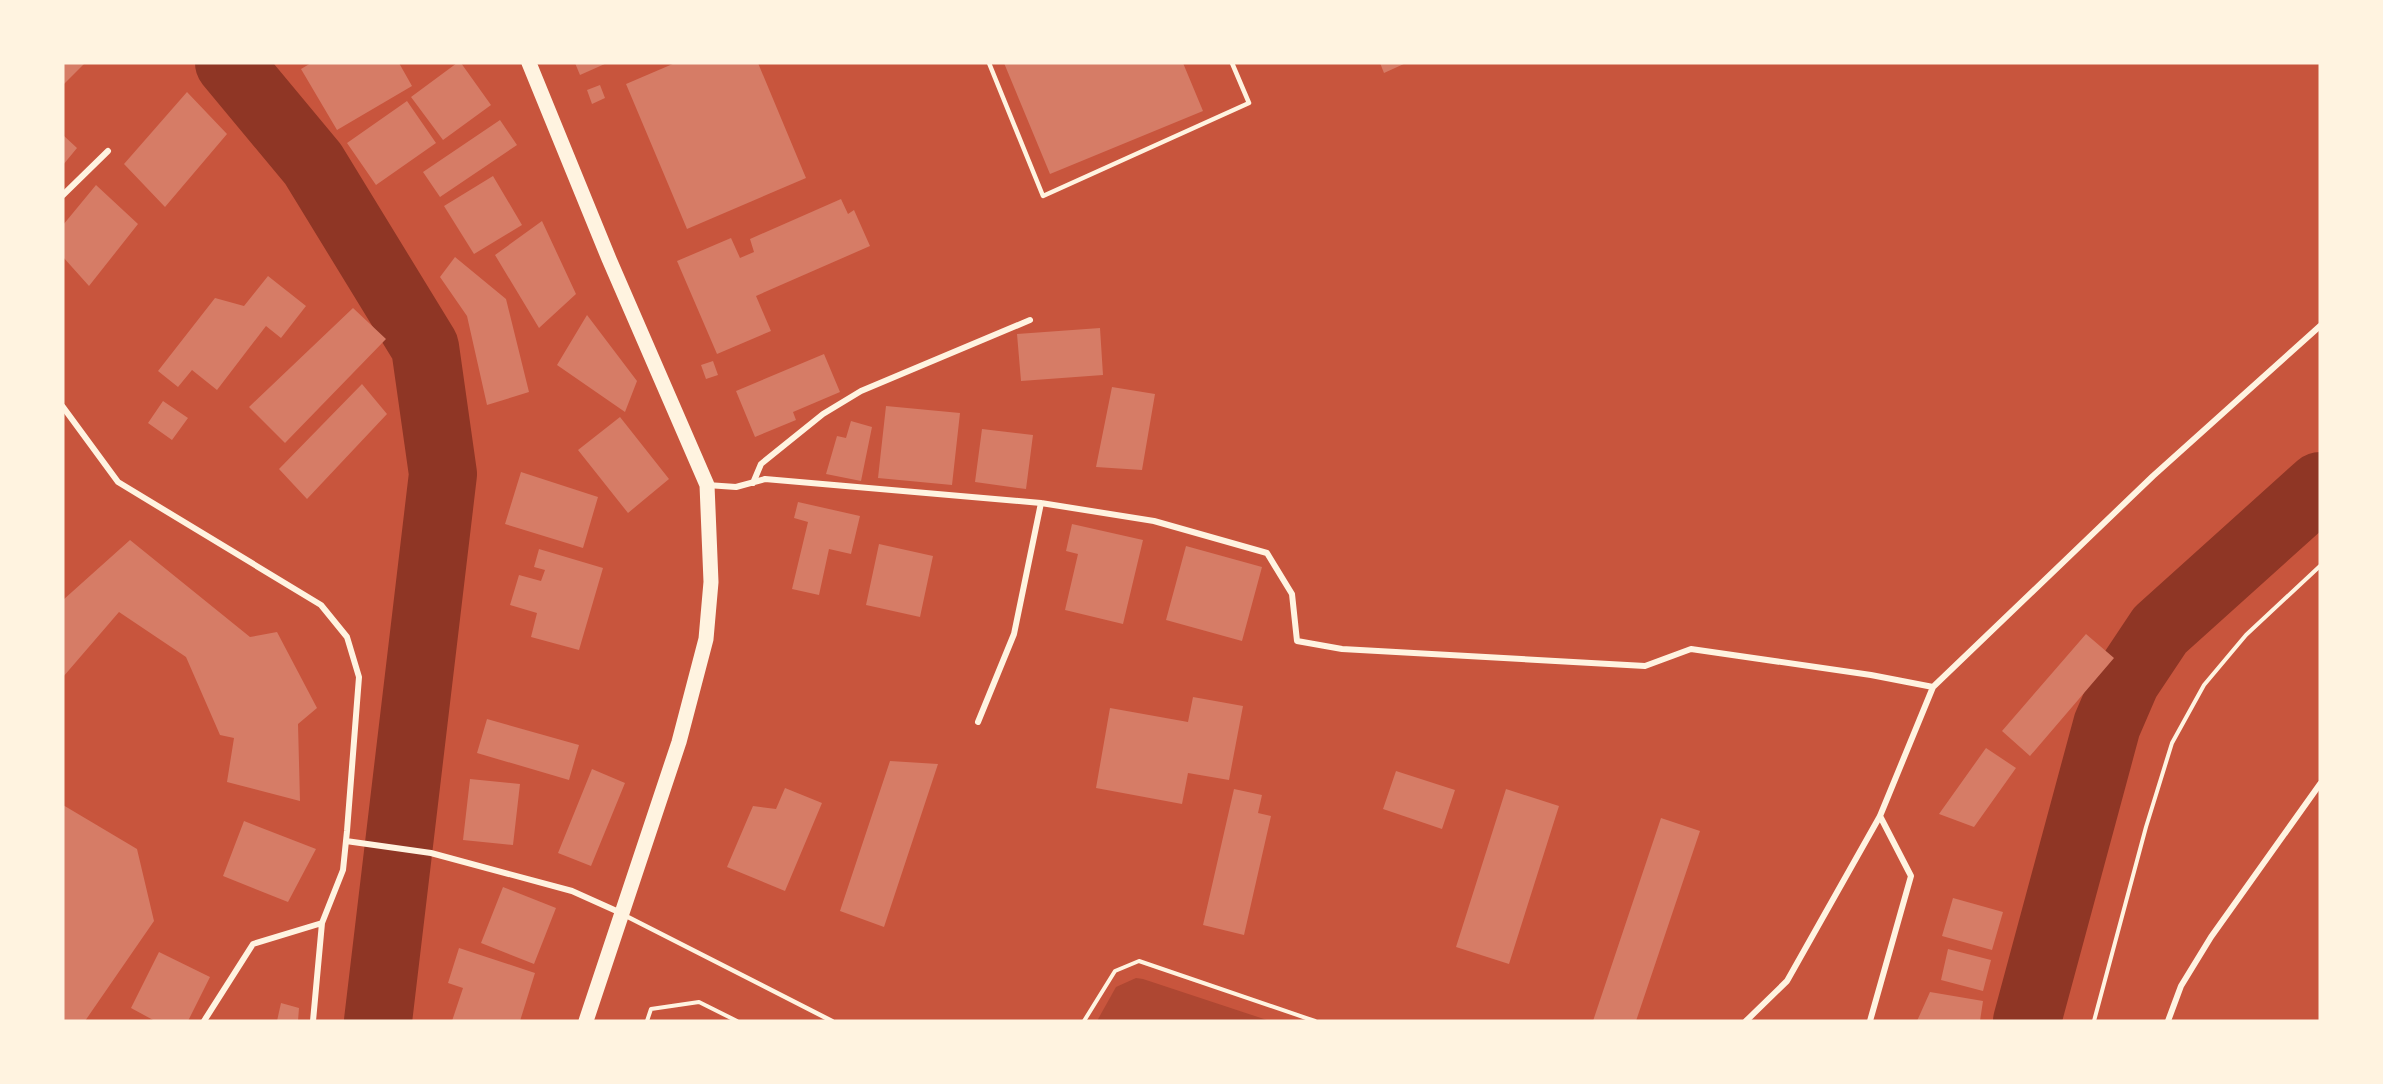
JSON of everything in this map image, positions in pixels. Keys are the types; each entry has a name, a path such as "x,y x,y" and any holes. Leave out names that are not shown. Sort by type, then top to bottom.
{"main road":[{"path":"529,63 609,259 707,485 711,582 706,639 679,742 586,1021"}],"street":[{"path":"63,195 108,151"},
{"path":"753,483 761,464 823,414 852,397 1030,320"},
{"path":"1746,1021 1787,981 1880,816 1934,687 2153,476 2320,326"},
{"path":"63,407 118,482 321,605 347,637 359,676 344,870 322,923 313,1021"},
{"path":"707,485 736,487 765,479 1041,503 1154,521 1268,553 1292,594 1297,641 1342,649 1644,666 1691,649 1870,675 1934,687"},
{"path":"978,722 1014,634 1041,503"},
{"path":"2168,1021 2181,986 2211,937 2320,784"},
{"path":"1870,1021 1911,876 1880,816"},
{"path":"346,842 431,853 572,891 621,914"},
{"path":"204,1021 253,944 322,923"}],"lane":[{"path":"989,63 1043,196 1249,103 1232,63"},
{"path":"621,914 832,1021"}],"path":[{"path":"2094,1021 2143,838 2172,743 2204,685 2246,635 2320,566"},
{"path":"1084,1021 1115,971 1139,962 1315,1021"},
{"path":"647,1021 651,1009 699,1002 737,1021"}],"shaded area":[{"path":"1136,978 1270,1021 1097,1021 1116,987"}],"building":[{"path":"63,63 85,63 63,85"},
{"path":"311,63 399,63 412,86 337,130 301,69"},
{"path":"457,63 461,63 491,105 443,140 411,97"},
{"path":"575,63 607,63 580,75"},
{"path":"675,63 758,63 806,178 687,229 626,84"},
{"path":"1004,63 1183,63 1203,111 1050,174"},
{"path":"1380,63 1406,63 1384,73"},
{"path":"600,85 605,98 592,104 587,90"},
{"path":"187,92 227,134 165,207 124,164"},
{"path":"407,101 436,143 376,185 347,143"},
{"path":"500,120 517,145 440,197 423,172"},
{"path":"63,135 77,148 63,165"},
{"path":"493,176 522,225 474,254 444,206"},
{"path":"96,185 138,224 89,286 63,257 63,225"},
{"path":"841,199 848,214 854,210 870,246 756,296 771,331 717,354 677,261 731,238 740,258 754,252 750,239"},
{"path":"542,221 576,294 539,328 495,255"},
{"path":"455,257 506,299 529,392 487,405 467,316 440,277"},
{"path":"268,276 306,306 281,338 266,326 217,390 192,370 178,387 158,371 215,298 244,306"},
{"path":"353,308 386,339 285,443 249,407"},
{"path":"587,315 637,381 625,412 557,365"},
{"path":"1100,328 1103,375 1021,381 1017,334"},
{"path":"824,354 840,392 793,412 796,420 755,437 736,391"},
{"path":"713,361 718,375 706,379 701,365"},
{"path":"362,384 387,414 307,499 279,469"},
{"path":"1112,387 1155,394 1142,470 1096,467"},
{"path":"163,401 188,418 172,440 148,423"},
{"path":"886,406 960,413 952,485 878,478"},
{"path":"620,417 669,479 628,513 578,450"},
{"path":"851,421 872,427 861,481 826,474 837,436 846,438"},
{"path":"982,429 1033,435 1026,489 975,482"},
{"path":"521,472 598,497 583,548 505,524"},
{"path":"798,502 860,516 851,554 829,549 819,595 792,589 808,522 794,518"},
{"path":"1072,524 1143,540 1123,624 1065,610 1078,554 1066,551"},
{"path":"130,540 250,637 277,632 317,708 298,724 300,801 227,782 234,738 220,735 186,657 119,612 63,677 63,600"},
{"path":"879,544 933,556 920,617 866,605"},
{"path":"1186,546 1262,567 1242,641 1166,620"},
{"path":"539,549 603,568 579,650 531,637 537,613 510,605 519,575 541,581 545,570 534,567"},
{"path":"2086,634 2114,658 2030,756 2002,731"},
{"path":"1193,697 1243,706 1229,780 1188,773 1182,804 1096,788 1110,708 1188,722"},
{"path":"487,719 579,745 569,780 477,753"},
{"path":"1986,748 2016,768 1974,827 1939,814"},
{"path":"890,761 938,764 884,927 840,911"},
{"path":"592,769 625,783 591,866 558,853"},
{"path":"1396,771 1455,790 1442,829 1383,809"},
{"path":"470,779 520,784 513,845 463,840"},
{"path":"785,788 822,803 785,891 727,867 753,806 776,809"},
{"path":"1234,789 1262,795 1258,813 1271,816 1244,935 1203,925"},
{"path":"1506,789 1559,806 1509,964 1456,947"},
{"path":"63,805 137,849 154,921 85,1021 63,1021"},
{"path":"1661,818 1700,831 1636,1021 1593,1021"},
{"path":"244,821 316,849 288,902 223,876"},
{"path":"503,887 556,908 534,964 481,943"},
{"path":"1953,898 2003,912 1992,950 1942,936"},
{"path":"459,948 535,973 520,1021 452,1021 463,988 448,983"},
{"path":"1948,949 1991,960 1983,991 1941,980"},
{"path":"159,952 210,977 188,1021 155,1021 131,1008"},
{"path":"1930,992 1983,1001 1980,1021 1917,1021"},
{"path":"281,1003 299,1008 298,1021 277,1021"}],"waterway":[{"path":"229,63 313,164 425,347 443,474 378,1021"},
{"path":"2027,1021 2107,725 2126,681 2160,630 2320,486"}]}
